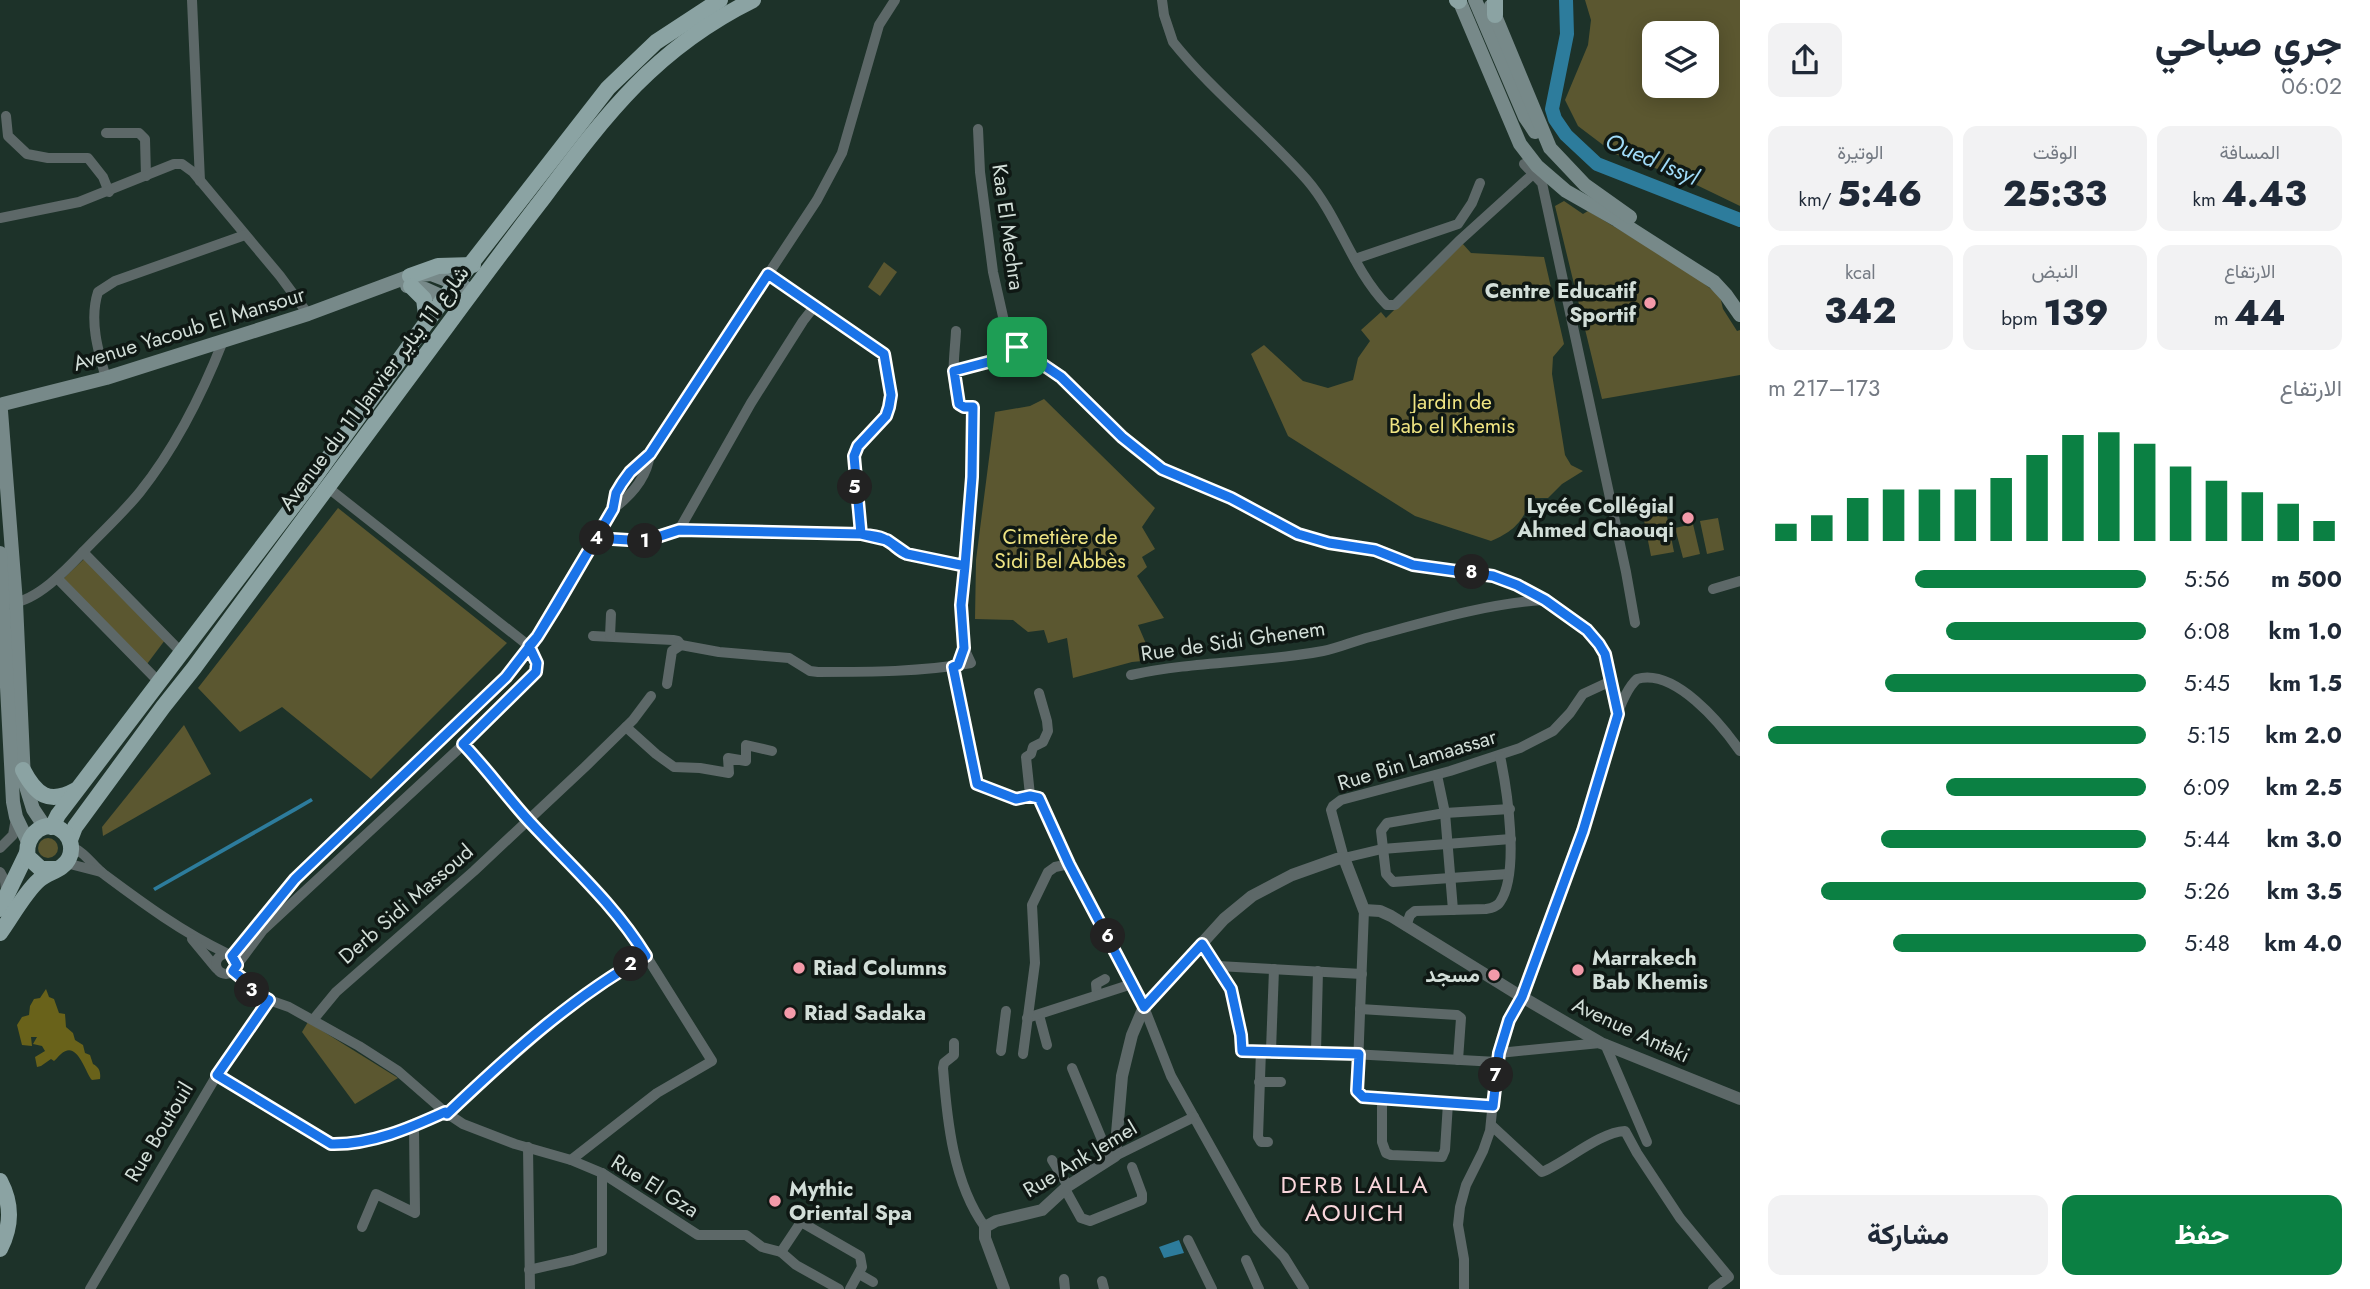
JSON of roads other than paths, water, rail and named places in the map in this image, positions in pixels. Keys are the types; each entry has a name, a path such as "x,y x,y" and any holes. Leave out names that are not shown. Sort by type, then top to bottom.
{"main road":[{"name":"Avenue du 11 Janvier شارع 11 يناير","path":"49,827 388,379 427,322 608,88 656,42 720,0"},
{"name":"Avenue du 11 Janvier شارع 11 يناير","path":"0,933 39,879 66,855 75,827 163,706 596,128 653,65 689,38 753,0"},
{"path":"1463,0 1525,117 1560,160 1585,185 1719,275 1740,298"},
{"path":"1463,0 1521,144 1538,166 1566,191 1714,282 1740,315"},
{"path":"1463,0 1532,147 1591,204"},
{"path":"1493,5 1546,142"},
{"path":"427,322 424,299 411,281 438,266 472,264"},
{"name":"Avenue Yacoub El Mansour","path":"1,406 106,378 308,314 385,286 431,274 472,291"},
{"name":"Avenue Yacoub El Mansour","path":"411,281 461,306"},
{"path":"0,553 10,603 12,788 16,817 32,863 47,871 66,855 62,830 49,827 35,814 26,793 10,603 1,406"},
{"path":"23,770 33,786 44,796 59,797 78,789"},
{"path":"3,904 34,832 49,827"},
{"path":"0,1181 8,1199 10,1216 7,1234 0,1249"}],"street":[{"path":"192,0 200,183"},
{"path":"66,855 101,872 187,934 222,973 295,879 506,677 537,637 613,509 640,483 649,464 650,454 837,166 878,24 895,0"},
{"path":"1162,0 1172,42 1306,179 1328,210 1355,259 1384,303 1390,306 1533,174"},
{"path":"6,116 8,136 27,154 48,158 88,158 103,177 109,192"},
{"name":"Kaa El Mechra","path":"978,129 980,172 993,272 1006,330 1017,347"},
{"path":"106,133 139,134 145,139 146,176"},
{"path":"0,218 79,202 174,164 182,164 192,172 280,276 308,314"},
{"path":"1524,164 1542,183 1635,624"},
{"path":"1355,259 1458,224 1472,203 1480,183"},
{"path":"1545,198 1566,191"},
{"path":"106,378 96,337 94,309 99,292 115,281 245,235"},
{"path":"768,274 882,351 886,359 891,395 889,407 886,416 858,446 854,456 861,534"},
{"path":"679,530 751,403 814,307"},
{"path":"593,636 677,640 681,645 719,652 789,658 813,672 920,670 971,663 964,648 961,605 973,466 973,407 959,404 954,371 956,331"},
{"path":"10,603 32,596 57,578 142,489 201,391 223,341"},
{"path":"954,371 992,361 1017,347 1061,377 1157,467 1231,498 1298,534 1329,543 1375,550 1413,565 1493,576 1517,585 1545,600 1596,639 1605,654 1618,714"},
{"path":"216,968 216,960 232,961 479,730 536,672 535,656 529,646 327,487"},
{"path":"596,538 645,541 679,530 861,534 887,540 907,554 965,566"},
{"path":"83,552 182,653"},
{"path":"57,578 160,683"},
{"path":"1713,589 1740,581"},
{"path":"1517,585 1518,601"},
{"name":"Rue de Sidi Ghenem","path":"1132,675 1327,650 1371,636 1518,601 1545,600"},
{"path":"610,636 611,614"},
{"path":"667,684 672,651 681,645"},
{"path":"964,648 955,666 977,784 1016,799 1030,796 1039,798 1069,864 1144,1007 1171,1076 1257,1229 1284,1257 1304,1289"},
{"path":"506,677 520,691"},
{"path":"1464,1289 1459,1215 1466,1185 1483,1151 1491,1125 1498,1057 1509,1020 1522,997 1594,800 1618,714 1632,685 1637,679 1650,678 1668,683 1693,698 1712,716 1740,751"},
{"name":"Rue Bin Lamaassar","path":"1382,1099 1363,1097 1357,1091 1364,910 1331,815 1333,806 1500,756 1553,731 1583,694 1611,681"},
{"path":"1030,796 1026,757 1031,754 1032,748 1043,742 1048,731 1039,693"},
{"name":"Derb Sidi Massoud","path":"313,1020 336,992 528,820 626,727 651,696"},
{"path":"467,716 479,730"},
{"path":"626,727 674,767 729,773 728,758 746,761 746,745 772,751"},
{"path":"463,744 528,820 628,926 712,1061 657,1093 570,1160"},
{"path":"425,756 437,768"},
{"path":"1406,926 1408,918 1415,911 1495,906 1501,901 1508,874 1511,839 1510,809 1500,756"},
{"path":"1437,775 1445,813 1453,910"},
{"path":"1508,874 1393,882 1386,874 1381,831 1384,824 1445,813 1510,809"},
{"path":"0,848 13,835 16,817"},
{"path":"1112,1158 1122,1076 1132,1035 1144,1007 1224,919 1270,885 1306,869 1344,858 1382,849 1511,839"},
{"path":"66,855 88,856 101,872"},
{"path":"1023,1055 1035,963 1032,905 1048,872 1055,867 1069,864"},
{"path":"0,872 5,881 3,904"},
{"name":"Avenue Antaki","path":"1364,910 1380,911 1603,1043 1740,1099"},
{"name":"Rue El Gza","path":"187,934 232,961 249,984 249,989 313,1020 398,1071 446,1113 478,1131 602,1173 698,1235 746,1235 762,1247 781,1252 796,1265 839,1289"},
{"path":"1202,944 1233,995 1242,1051 1458,1060 1603,1043 1647,1142"},
{"path":"217,1075 331,1144 379,1137 414,1127 446,1113 583,995 646,956"},
{"path":"1217,966 1362,974"},
{"path":"1268,1142 1261,1142 1258,1137 1259,1082 1266,1050 1274,969"},
{"path":"1315,1052 1318,971"},
{"path":"1097,995 1096,984 1105,978"},
{"path":"1027,1018 1040,1016 1132,984"},
{"name":"Rue Boutouil","path":"90,1289 217,1075 269,1000"},
{"path":"1360,1009 1457,1015 1462,1024 1458,1060"},
{"path":"1001,1051 1006,1011"},
{"path":"1040,1016 1047,1045"},
{"path":"954,1043 954,1055 944,1063 943,1068 953,1149 975,1210 985,1227 985,1238 1004,1289"},
{"path":"1072,1068 1112,1158"},
{"path":"1259,1082 1281,1082"},
{"path":"1448,1103 1445,1150 1442,1157 1386,1153 1382,1142 1382,1099 1448,1103 1493,1106"},
{"name":"Rue Ank Jemel","path":"985,1227 996,1221 1042,1210 1067,1187 1112,1158 1194,1118"},
{"path":"1491,1125 1542,1172 1618,1131 1626,1131 1637,1153 1680,1218 1729,1277 1713,1289"},
{"path":"362,1227 376,1194 415,1213 414,1127"},
{"path":"528,1147 530,1289"},
{"path":"1052,1160 1081,1218 1086,1222 1142,1200 1143,1194 1132,1167"},
{"path":"529,1269 602,1251 602,1173"},
{"path":"781,1252 800,1222 860,1256 862,1263 859,1274 850,1289"},
{"path":"1188,1240 1212,1289"},
{"path":"1246,1260 1259,1289"},
{"path":"859,1274 873,1282"}],"water":[{"path":"311,798 313,801 296,811 155,891 153,888"},
{"path":"1179,1240 1184,1253 1164,1258 1159,1247"}],"waterway":[{"name":"Oued Issyl","path":"1566,0 1567,34 1552,109 1566,135 1597,164 1740,220"}],"place":[{"name":"Centre Educatif Sportif","path":"1650,303"},
{"name":"Lycée Collégial Ahmed Chaouqi","path":"1688,518"},
{"name":"Riad Columns","path":"799,968"},
{"name":"Marrakech Bab Khemis","path":"1578,970"},
{"name":"مسجد","path":"1494,975"},
{"name":"Riad Sadaka","path":"790,1013"},
{"name":"Mythic Oriental Spa","path":"775,1201"}],"district":[{"name":"DERB LALLA AOUICH","path":"1355,1199"}],"park label":[{"name":"Jardin de Bab el Khemis","path":"1452,414"},
{"name":"Cimetière de Sidi Bel Abbès","path":"1060,549"}]}
